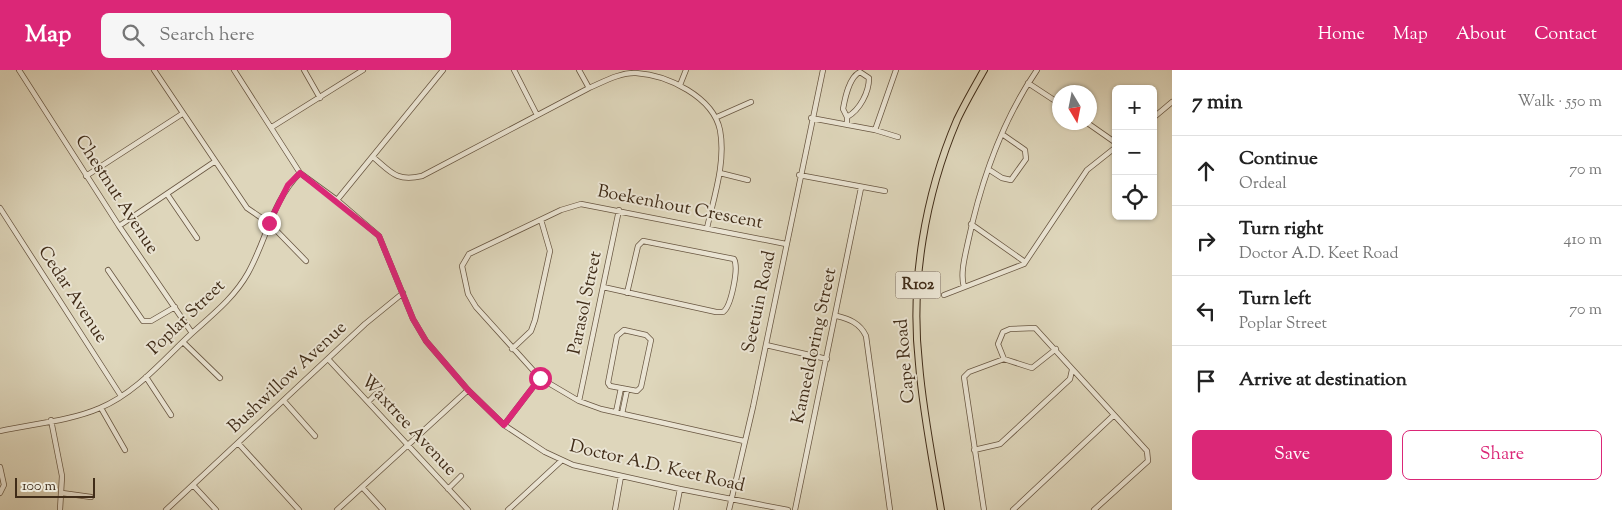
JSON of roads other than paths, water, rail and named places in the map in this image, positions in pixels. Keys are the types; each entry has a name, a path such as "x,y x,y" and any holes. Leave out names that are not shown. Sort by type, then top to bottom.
{"main road":[{"name":"Cape Road","path":"941,510 919,365 919,277 927,220 935,185 958,119 984,70"}],"street":[{"name":"Chestnut Avenue","path":"19,70 86,176 192,333"},
{"path":"154,70 214,162 247,208 269,223 306,261"},
{"name":"Doctor A.D. Keet Road","path":"234,70 300,173 337,200 379,236 413,319 426,341 468,390 504,425 561,461 680,489 788,510"},
{"path":"304,70 320,98"},
{"path":"272,127 363,70"},
{"path":"337,200 443,70"},
{"path":"514,70 537,115"},
{"path":"579,70 589,88"},
{"path":"680,85 686,70"},
{"name":"Seetuin Road","path":"729,510 766,345 799,175 823,70"},
{"path":"875,130 896,70"},
{"path":"964,287 963,276 972,224 993,151 1028,83 1037,70"},
{"path":"373,157 394,175 410,178 422,176 589,88 635,72 680,85 716,117 721,149 720,173 707,228"},
{"path":"846,125 848,117 858,109 868,85 869,78 863,74 857,73 852,78 843,106 848,117"},
{"path":"1028,83 1052,99"},
{"path":"716,117 752,102"},
{"path":"1157,115 1172,102"},
{"path":"86,176 182,114"},
{"path":"811,118 875,130 898,138"},
{"path":"1097,130 1112,140"},
{"path":"988,169 1002,178 1011,180 1026,159 1025,150 1002,134"},
{"path":"944,295 1019,267 1025,262 1087,170 1112,150"},
{"path":"119,226 214,162"},
{"name":"Poplar Street","path":"0,431 101,408 146,377 213,315 240,286 249,272 269,223 288,185 300,173"},
{"path":"720,173 748,180"},
{"path":"799,175 885,191"},
{"name":"Kameeldoring Street","path":"795,510 837,316 861,188"},
{"path":"167,194 197,238"},
{"name":"Boekenhout Crescent","path":"744,441 622,414 579,401 540,378 476,307 468,294 462,266 469,254 577,204 587,203 786,244"},
{"name":"Cedar Avenue","path":"0,208 121,396"},
{"name":"Parasol Street","path":"579,401 619,210"},
{"path":"512,349 532,328 550,254 548,240 541,220"},
{"path":"972,224 1025,262"},
{"path":"603,287 627,293 723,312 728,308 736,271 736,261 646,240 638,246 627,293"},
{"path":"108,270 143,322 152,321 175,307"},
{"name":"Bushwillow Avenue","path":"166,510 329,360 365,324 403,293"},
{"path":"837,316 854,322 862,328 866,336 890,510"},
{"path":"1004,360 998,341 1003,332 1010,329 1034,327 1147,451 1148,461 1094,510"},
{"path":"624,330 646,335 651,340 641,387 637,391 624,389 609,386 608,382 617,336 624,330"},
{"path":"183,342 220,378"},
{"path":"766,345 827,359"},
{"path":"984,510 963,378 969,372 1004,360 1030,368 1056,349"},
{"name":"Waxtree Avenue","path":"329,360 468,510"},
{"path":"974,450 1000,444 1070,379 1072,370"},
{"name":"Poplar Street","path":"146,377 171,415"},
{"path":"504,425 540,378"},
{"path":"368,402 382,388"},
{"path":"616,412 624,389"},
{"path":"622,414 624,389"},
{"path":"337,510 468,390"},
{"path":"284,401 315,436"},
{"path":"101,408 125,450"},
{"path":"1013,510 1114,415"},
{"path":"51,420 62,476 60,510"},
{"path":"238,443 299,510"},
{"path":"508,510 561,461"},
{"path":"0,467 4,482 0,493"},
{"path":"448,489 461,476"},
{"path":"615,510 621,476"},
{"path":"193,485 216,510"},
{"path":"362,488 384,510"},
{"path":"676,510 680,489"},
{"path":"62,493 91,497"}]}
